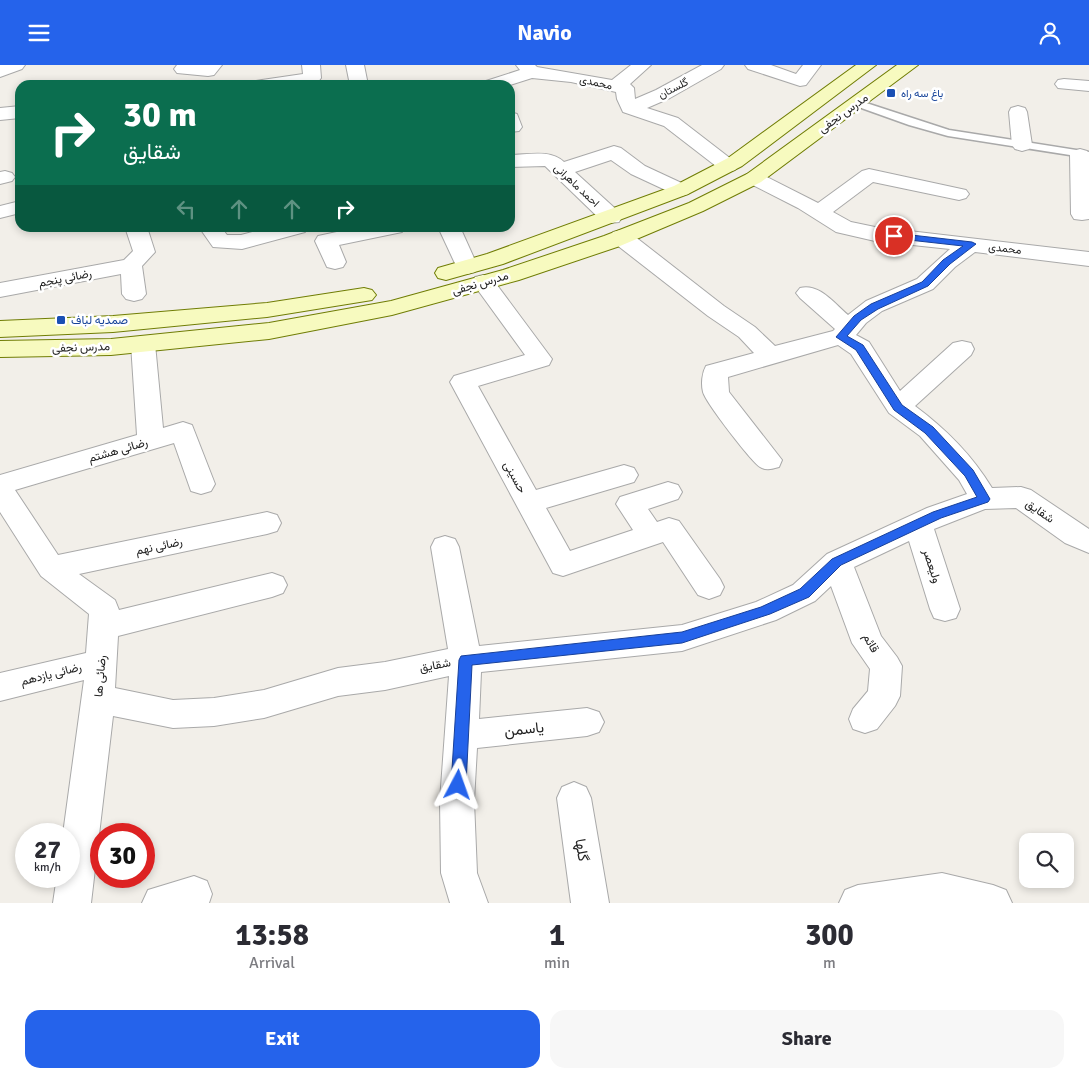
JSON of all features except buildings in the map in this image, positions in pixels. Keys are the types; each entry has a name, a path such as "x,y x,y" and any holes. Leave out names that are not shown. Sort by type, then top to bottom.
{"main road":[{"name":"مدرس نجفی","path":"616,227 728,166 866,65"},
{"name":"مدرس نجفی","path":"0,349 111,347 269,331 392,308 476,275 616,227 696,207 754,178 909,65"},
{"name":"مدرس نجفی","path":"0,329 113,324 267,310 378,293 476,275"}],"street":[{"path":"0,72 16,65"},
{"path":"182,69 208,71 213,65"},
{"path":"298,80 312,78 312,65"},
{"path":"355,65 359,80"},
{"path":"616,86 642,65"},
{"name":"گلستان","path":"630,108 663,94 715,65"},
{"path":"754,65 800,81 812,65"},
{"path":"507,80 528,69"},
{"name":"محمدی","path":"528,69 625,88 626,99 630,108"},
{"path":"1064,84 1089,86"},
{"path":"630,108 671,122 728,166"},
{"path":"0,114 15,112"},
{"path":"1018,112 1022,145"},
{"path":"0,129 15,129"},
{"path":"561,170 614,152 638,170 681,190"},
{"path":"1082,214 1085,155"},
{"name":"احمد ماهرانی","path":"515,161 550,160 616,227 716,311 747,332 772,357"},
{"path":"819,212 869,175 959,194"},
{"name":"محمدی","path":"754,178 844,227 875,234 1089,259"},
{"path":"853,187 917,200"},
{"path":"0,212 15,208"},
{"path":"134,294 131,265 144,252 138,232"},
{"path":"213,232 221,242 242,242 279,232"},
{"path":"335,263 326,241 372,232"},
{"name":"حسینی","path":"452,232 476,275 540,359 463,382 563,565 669,529 709,587"},
{"path":"368,233 378,252"},
{"path":"769,460 737,423 716,393 715,372 772,357 800,345 845,332 858,318 874,306 925,284 947,262 972,244"},
{"name":"رضائی پنجم","path":"0,290 131,265"},
{"path":"808,293 860,347 898,407 929,430 963,466 984,499"},
{"path":"143,343 150,441"},
{"path":"898,407 962,349"},
{"name":"رضائی هشتم","path":"0,487 183,431 201,484"},
{"path":"529,503 624,475"},
{"name":"رضائی ها","path":"0,487 51,568 104,609 99,699 72,903"},
{"path":"651,535 630,504 668,492"},
{"name":"شقایق","path":"99,699 173,714 214,712 264,705 338,682 384,676 436,664 682,637 765,611 804,593 837,562 918,524 984,499 1021,497 1075,535 1089,541"},
{"name":"رضائی نهم","path":"51,568 267,523"},
{"name":"ولیعصر","path":"918,524 945,609"},
{"path":"445,547 466,660 457,801 459,873 469,903"},
{"name":"قائم","path":"837,562 868,643 886,667 884,696 865,719"},
{"path":"103,627 272,585"},
{"name":"رضائی یازدهم","path":"0,687 102,662"},
{"name":"یاسمن","path":"462,735 587,722"},
{"name":"گلها","path":"574,798 590,903"},
{"path":"858,903 942,891 993,903"}],"lane":[{"path":"857,103 948,133 1085,155"}],"place":[{"name":"باغ سه راه","path":"891,93"},
{"name":"صمدیه لباف","path":"61,320"}],"route":[{"path":"458,785 466,660 682,637 765,611 804,593 837,562 937,515 984,499 969,473 929,430 898,407 860,347 841,337 858,318 874,306 925,284 947,262 972,244 894,236"}]}
